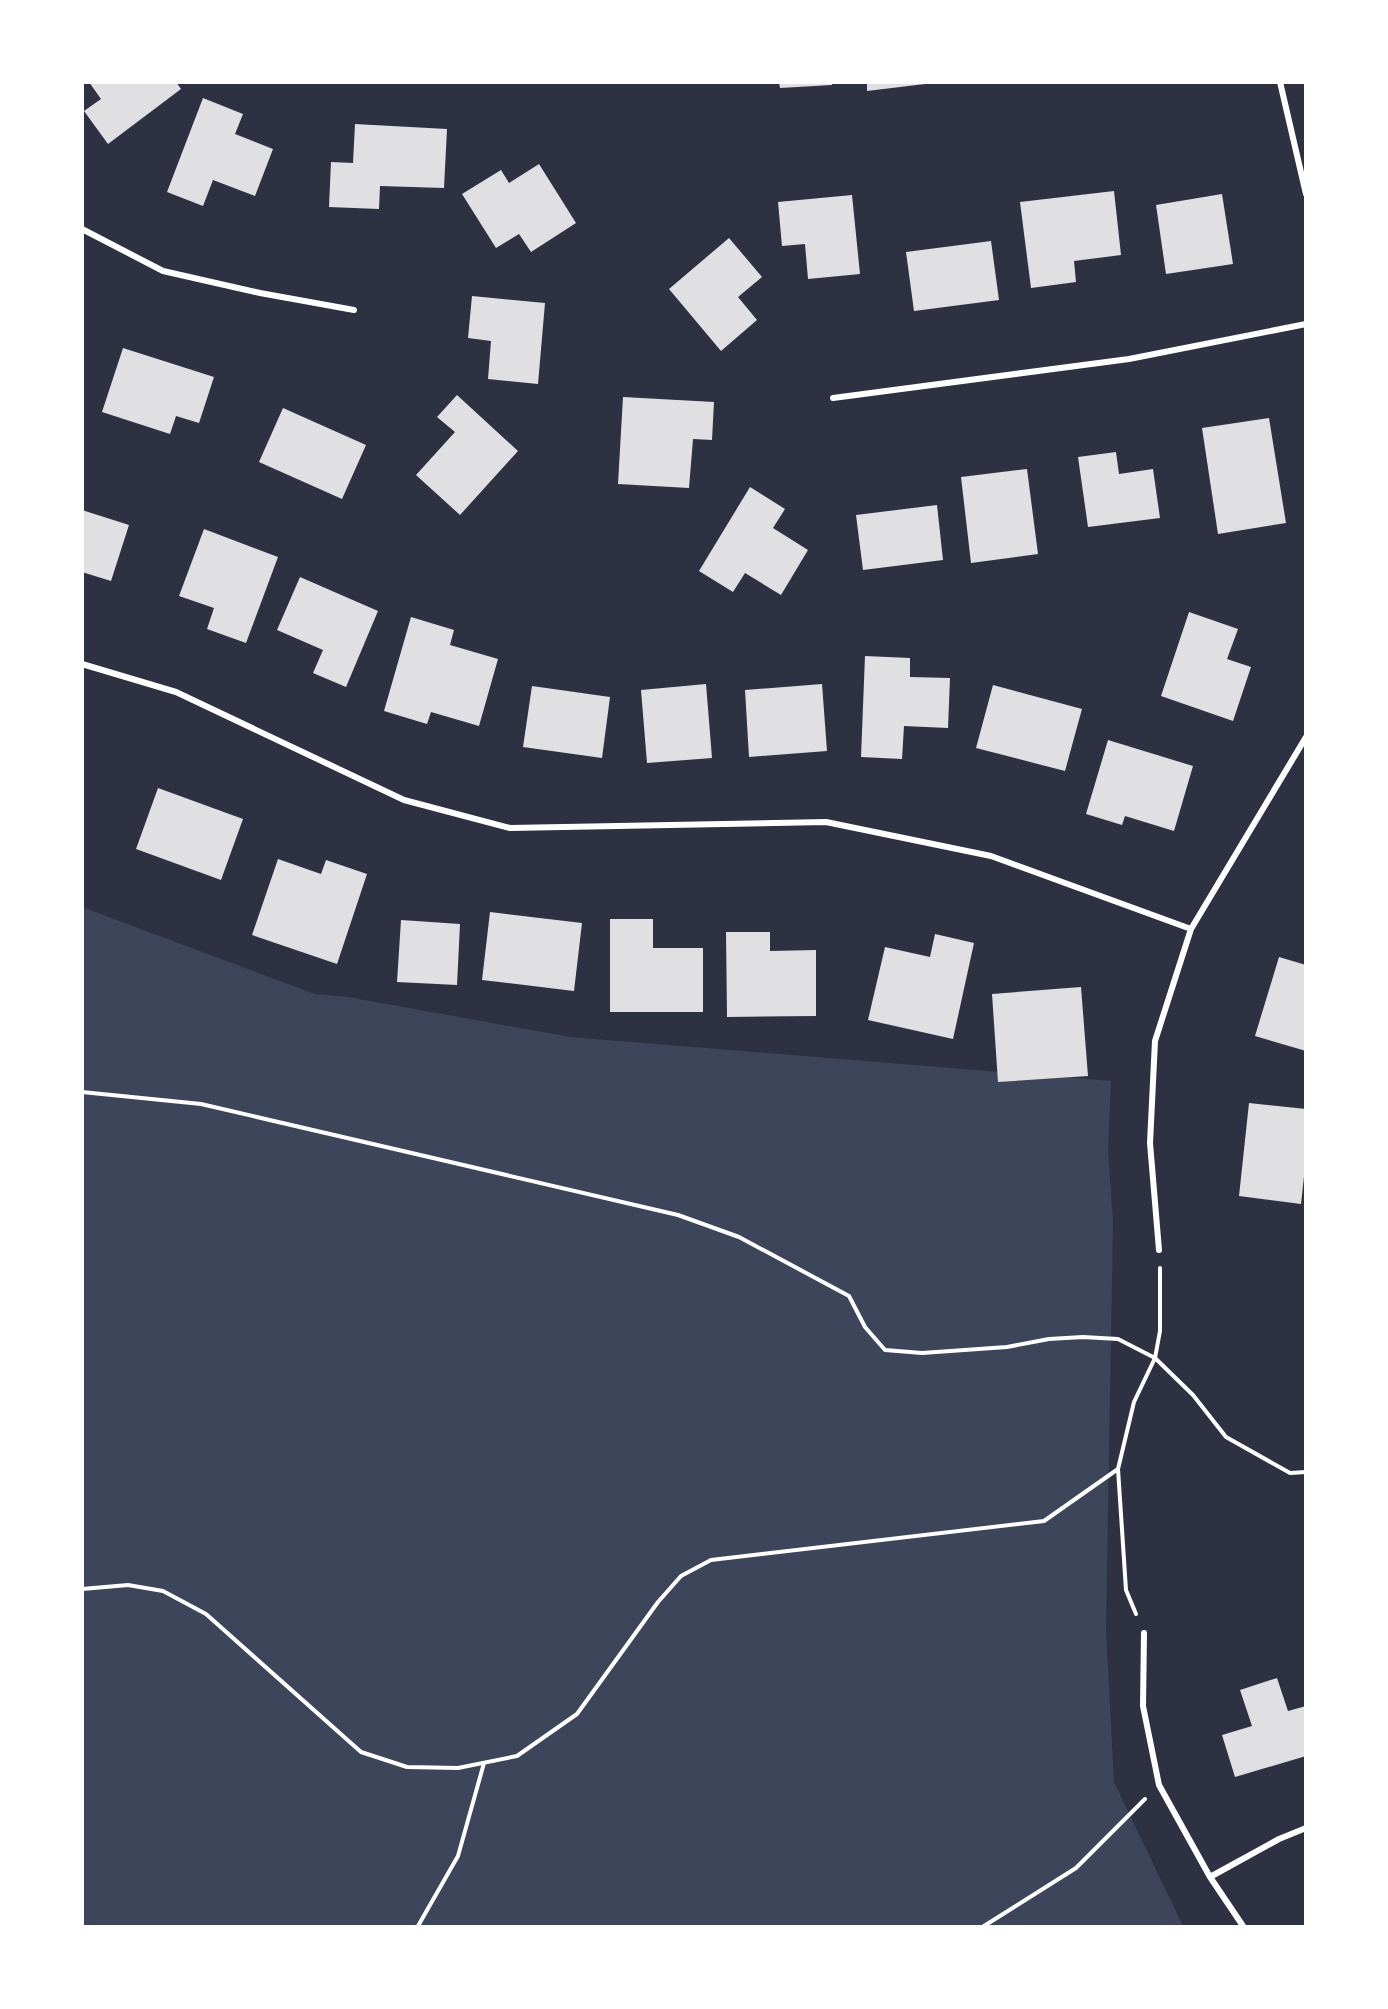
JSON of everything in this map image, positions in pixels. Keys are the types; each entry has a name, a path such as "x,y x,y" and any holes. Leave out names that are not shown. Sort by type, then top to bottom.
{"street":[{"path":"1280,82 1305,194"},
{"path":"82,229 163,271 260,293 354,310"},
{"path":"833,398 1129,359 1305,324"},
{"path":"82,664 176,692 404,800 510,828 826,822 991,856 1191,929"},
{"path":"1159,1250 1150,1143 1155,1041 1191,929 1305,737"},
{"path":"1144,1633 1143,1706 1159,1785 1210,1877 1243,1926"},
{"path":"1210,1877 1279,1839 1305,1828"}],"path":[{"path":"82,1092 201,1104 678,1215 739,1237 849,1296 865,1327 885,1350 922,1353 997,1348 1049,1339 1083,1337 1118,1339 1155,1358 1193,1395 1226,1437 1290,1473 1305,1473"},
{"path":"1144,1633 1126,1590 1118,1469 1134,1402 1155,1358 1160,1331 1159,1250"},
{"path":"82,1589 128,1585 163,1591 206,1614 361,1752 407,1767 458,1768 516,1756 577,1713 658,1602 681,1576 711,1560 1044,1521 1118,1469"},
{"path":"418,1926 458,1856 484,1763"},
{"path":"984,1926 1076,1868 1159,1785"}],"shaded area":[{"path":"82,907 315,994 348,997 570,1037 1111,1081 1108,1151 1113,1222 1106,1630 1114,1782 1183,1926 83,1926"}],"building":[{"path":"89,82 176,82 181,89 108,144 84,111 101,99"},
{"path":"779,82 832,82 832,85 780,88"},
{"path":"867,82 924,82 925,84 867,91"},
{"path":"203,98 243,114 235,134 273,149 255,196 213,180 203,206 167,192"},
{"path":"355,124 447,129 444,188 380,186 379,209 329,207 331,162 353,163"},
{"path":"539,164 576,223 531,252 519,234 496,248 462,194 501,170 509,183"},
{"path":"1114,191 1121,255 1074,261 1076,282 1031,288 1020,202"},
{"path":"1222,194 1233,264 1166,274 1156,205"},
{"path":"852,195 860,274 808,279 805,244 782,246 778,202"},
{"path":"729,238 762,277 738,297 757,320 721,351 669,289"},
{"path":"991,241 999,300 914,311 906,252"},
{"path":"472,296 545,303 538,384 488,379 491,341 468,338"},
{"path":"123,348 214,377 199,423 176,416 170,434 102,412"},
{"path":"457,395 518,451 460,515 416,475 455,432 437,417"},
{"path":"623,397 714,402 712,440 693,439 689,488 618,484"},
{"path":"283,408 366,445 342,499 259,462"},
{"path":"1269,418 1286,523 1218,534 1202,428"},
{"path":"1116,452 1119,474 1153,469 1160,518 1088,527 1078,457"},
{"path":"1027,469 1038,554 971,563 961,477"},
{"path":"750,487 785,509 773,528 808,550 781,595 745,573 733,592 699,571"},
{"path":"937,505 943,560 863,570 856,515"},
{"path":"82,510 129,525 111,581 82,572"},
{"path":"204,529 278,557 246,643 207,629 214,608 179,596"},
{"path":"300,577 378,611 346,687 313,673 323,650 277,630"},
{"path":"1189,612 1238,629 1227,659 1251,667 1233,721 1161,696"},
{"path":"411,617 454,630 450,645 498,659 479,726 431,712 427,724 384,711"},
{"path":"865,656 910,658 910,677 950,678 948,728 904,726 902,759 861,757"},
{"path":"706,684 712,758 647,763 641,690"},
{"path":"822,684 827,751 749,757 745,690"},
{"path":"993,685 1082,709 1065,771 976,748"},
{"path":"532,686 610,697 602,758 523,747"},
{"path":"1108,740 1193,766 1174,831 1125,816 1122,825 1086,814"},
{"path":"158,788 243,819 221,880 136,849"},
{"path":"278,859 321,874 326,860 367,874 337,964 252,935"},
{"path":"490,912 582,923 574,991 482,980"},
{"path":"610,919 653,919 653,948 703,948 703,1012 610,1012"},
{"path":"401,920 460,924 457,985 397,982"},
{"path":"726,932 770,932 770,951 816,950 816,1016 727,1017"},
{"path":"935,934 974,943 953,1039 868,1020 885,947 930,957"},
{"path":"1279,957 1306,965 1306,1051 1255,1036"},
{"path":"1081,987 1088,1076 998,1082 992,994"},
{"path":"1249,1103 1306,1109 1306,1158 1301,1204 1239,1196"},
{"path":"1277,1678 1288,1711 1306,1706 1306,1756 1235,1777 1222,1735 1252,1726 1240,1690"}]}
